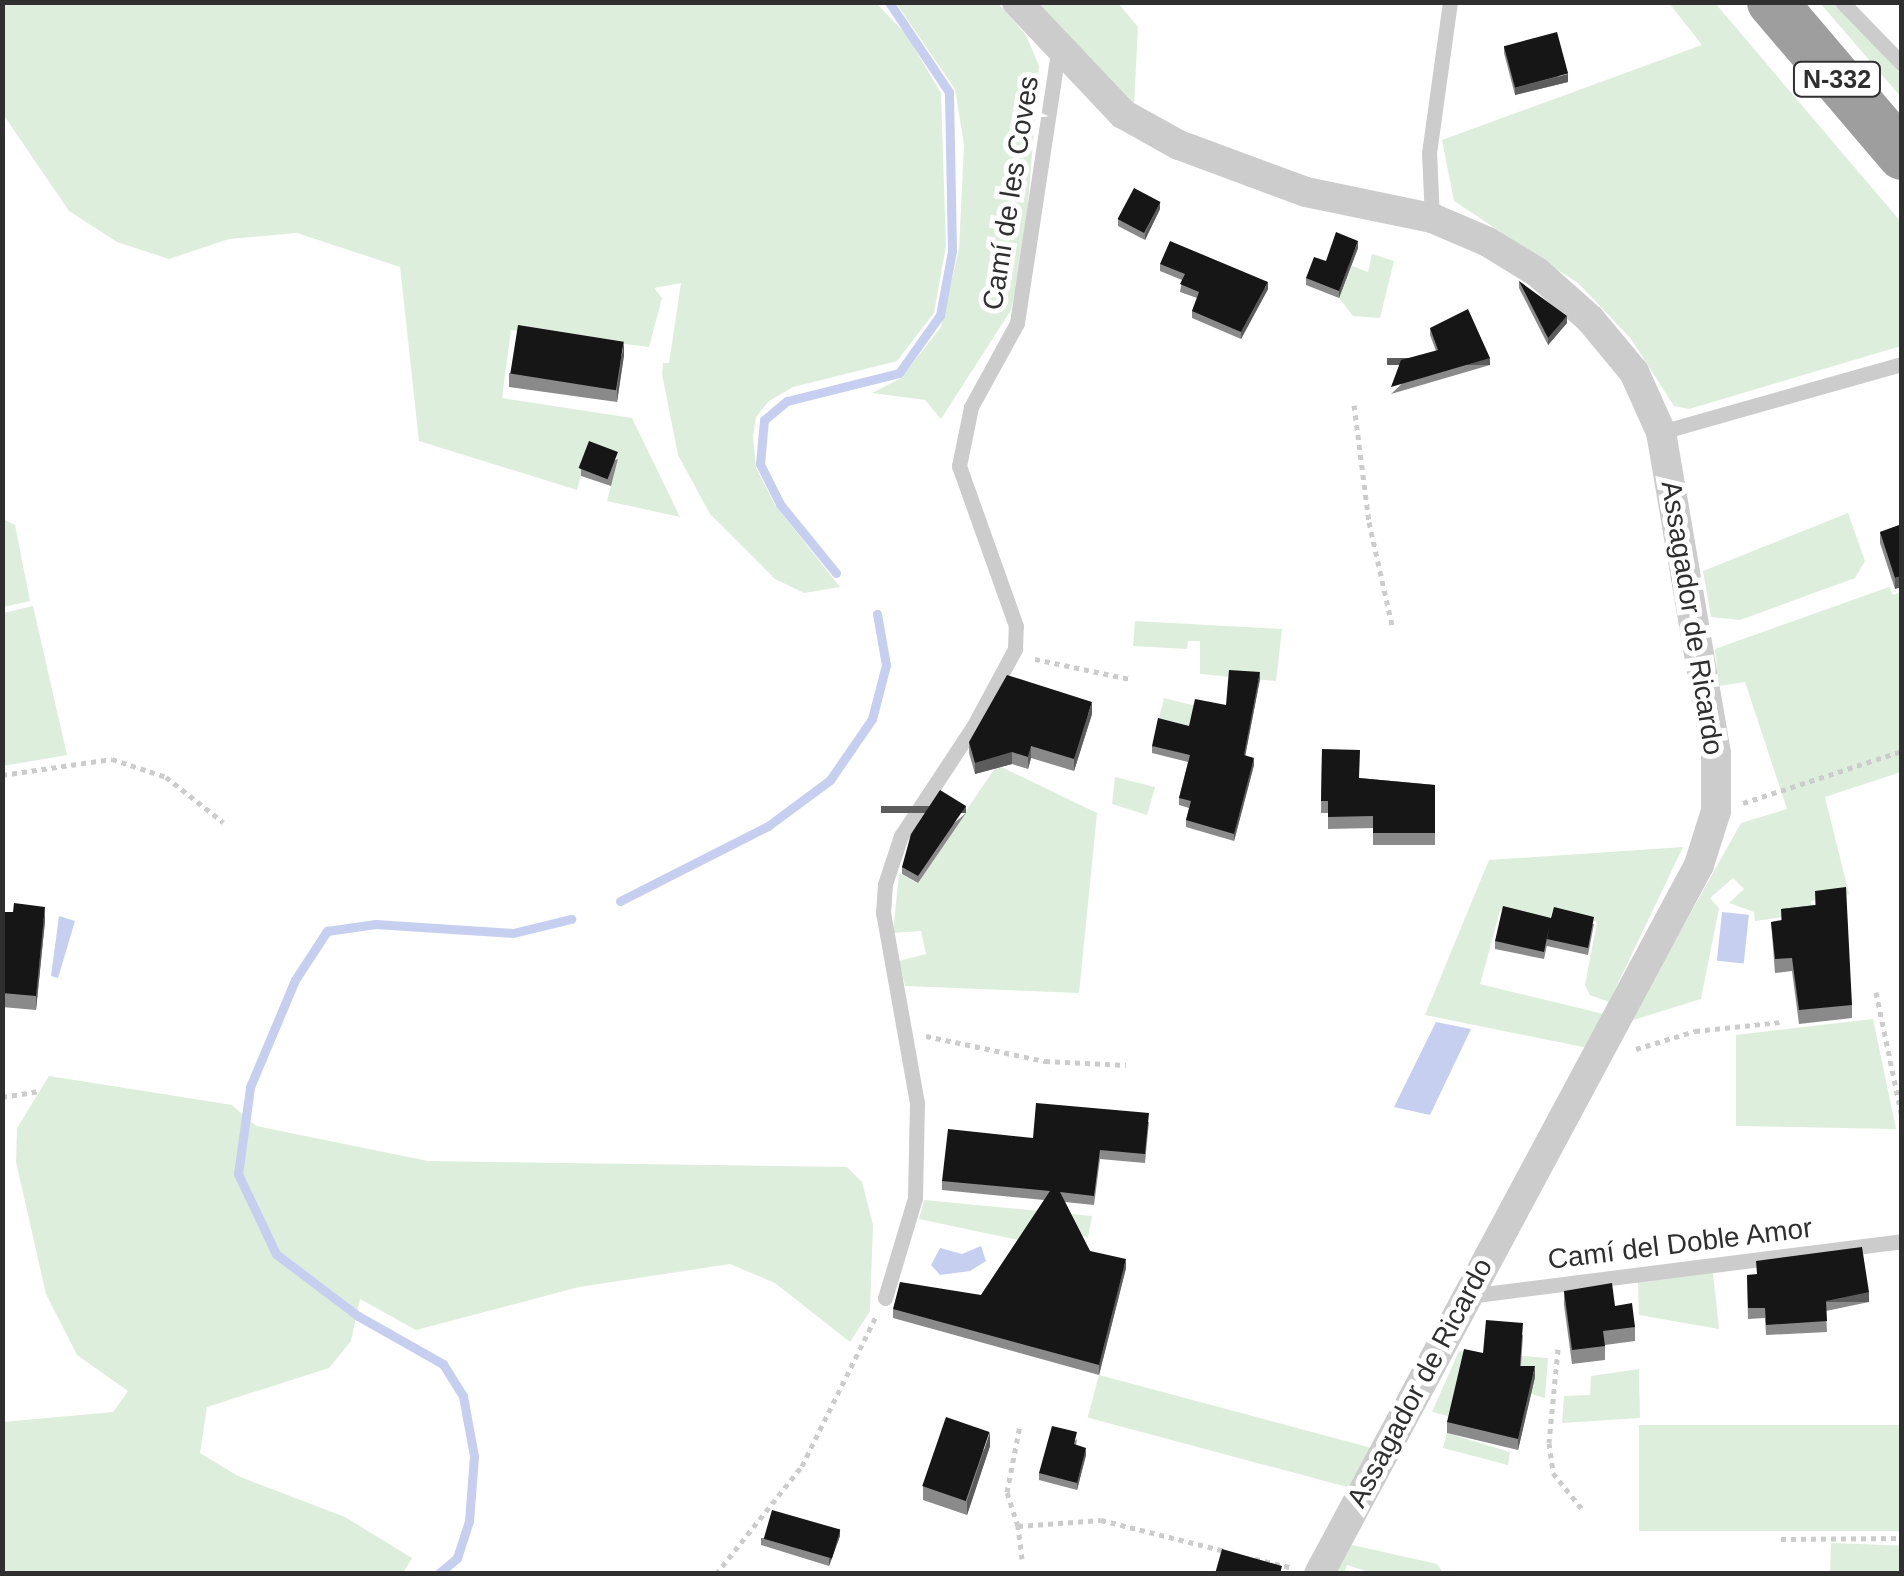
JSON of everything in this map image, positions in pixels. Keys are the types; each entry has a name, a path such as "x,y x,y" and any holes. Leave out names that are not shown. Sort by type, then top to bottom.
{"highway":[{"name":"N-332","path":"1772,2 1902,155"}],"street":[{"name":"Assagador de Ricardo","path":"1017,2 1058,50 1123,114 1179,145 1306,192 1432,218 1488,242 1537,272 1590,319 1634,372 1662,432 1716,753 1716,812 1699,865 1464,1297 1308,1571"}],"lane":[{"path":"1432,218 1429,153 1450,2"},
{"path":"1842,2 1902,64"},
{"name":"Camí de les Coves","path":"1015,649 1016,626 960,466 970,407 1018,323 1058,50"},
{"path":"1662,432 1902,364"},
{"path":"885,1298 915,1198 917,1103 883,914 885,884 901,836 974,727 1015,649"},
{"name":"Camí del Doble Amor","path":"1464,1297 1902,1241"}],"path":[{"path":"1354,405 1368,522 1392,625"},
{"path":"1015,649 1130,679"},
{"path":"1716,812 1902,752"},
{"path":"2,776 112,758 166,777 223,822"},
{"path":"1876,992 1902,1118"},
{"path":"1597,1054 1609,1060 1695,1031 1780,1022"},
{"path":"903,1035 1045,1061 1126,1065"},
{"path":"2,1097 39,1090"},
{"path":"716,1574 802,1466 885,1298"},
{"path":"1558,1349 1549,1442 1553,1473 1583,1510"},
{"path":"1020,1425 1007,1492 1018,1526 1022,1559"},
{"path":"1018,1526 1102,1520 1308,1571"},
{"path":"1781,1539 1902,1538"},
{"path":"488,1574 550,1574"}],"green space":[{"path":"3,3 876,3 906,34 941,93 946,246 934,313 897,361 793,387 769,401 756,417 753,436 756,468 775,505 840,587 804,593 775,579 710,514 678,455 662,374 663,363 669,363 681,283 654,288 662,298 649,347 511,330 502,398 632,418 680,517 607,501 618,459 589,449 577,490 419,441 400,267 297,233 229,239 169,259 117,242 69,211 3,114"},
{"path":"896,3 998,3 1026,35 1039,66 1024,255 1011,310 941,419 925,400 872,393 901,378 941,327 959,249 964,145 955,89"},
{"path":"1034,3 1118,3 1138,27 1134,105"},
{"path":"1669,3 1715,3 1901,222 1901,346 1689,409 1674,406 1631,339 1579,284 1454,201 1442,140 1702,45"},
{"path":"1820,3 1835,3 1901,74 1901,97"},
{"path":"1372,254 1394,261 1380,318 1353,316 1339,298 1352,266 1368,272"},
{"path":"1848,513 1865,561 1855,578 1740,620 1711,617 1703,571"},
{"path":"3,519 15,525 30,601 3,607"},
{"path":"1889,587 1893,595 1901,592 1901,772 1825,797 1849,894 1811,901 1811,913 1755,921 1754,912 1729,903 1744,889 1733,878 1710,898 1719,908 1701,999 1630,1021 1741,823 1787,809 1745,682 1719,686 1715,649"},
{"path":"33,606 67,755 3,766 3,613"},
{"path":"1135,621 1282,629 1276,681 1200,674 1200,641 1188,641 1187,649 1133,646"},
{"path":"1164,698 1195,706 1188,733 1157,725"},
{"path":"997,765 1097,813 1079,993 905,986 899,961 926,954 921,931 893,933 899,873 917,883"},
{"path":"1115,777 1155,787 1147,815 1112,804"},
{"path":"1683,847 1609,1002 1590,995 1585,985 1597,922 1552,911 1549,921 1500,911 1480,984 1604,1014 1588,1048 1425,1015 1489,860"},
{"path":"1873,1019 1896,1129 1736,1126 1736,1035"},
{"path":"49,1076 232,1105 256,1126 428,1161 847,1167 862,1182 873,1225 870,1311 850,1342 775,1283 730,1264 579,1287 416,1330 360,1299 351,1341 329,1368 207,1407 200,1453 238,1476 345,1517 412,1558 403,1573 3,1573 3,1422 113,1412 128,1391 77,1355 46,1294 16,1162 17,1128"},
{"path":"924,1200 1092,1216 1088,1237 1035,1228 1027,1242 919,1219"},
{"path":"1713,1273 1719,1329 1639,1315 1638,1282"},
{"path":"1459,1351 1548,1358 1545,1398 1531,1394 1451,1417 1432,1412"},
{"path":"1639,1369 1640,1418 1562,1423 1564,1396 1590,1395 1591,1376"},
{"path":"1099,1375 1372,1448 1361,1491 1088,1418"},
{"path":"1639,1425 1901,1425 1901,1531 1639,1531"},
{"path":"1447,1433 1510,1452 1508,1465 1443,1448"},
{"path":"1831,1543 1901,1545 1900,1574 1830,1573"},
{"path":"1348,1544 1437,1564 1444,1574 1372,1573 1347,1565 1344,1573 1333,1574"}],"water":[{"path":"1722,912 1749,915 1744,964 1717,961"},
{"path":"59,916 75,921 58,978 51,976"},
{"path":"1436,1022 1471,1029 1430,1115 1394,1107"},
{"path":"981,1246 986,1261 970,1271 940,1275 931,1265 940,1248 962,1254"}],"building":[{"path":"1557,32 1568,74 1515,88 1504,46"},
{"path":"1134,188 1160,202 1144,233 1118,219"},
{"path":"1336,232 1358,241 1339,291 1306,278 1314,257 1326,261"},
{"path":"1170,241 1268,282 1241,332 1192,311 1199,292 1180,284 1185,274 1160,264"},
{"path":"1519,281 1567,316 1548,338"},
{"path":"1468,309 1490,358 1391,387 1401,360 1438,350 1430,328"},
{"path":"518,325 624,342 616,390 510,373"},
{"path":"589,441 618,452 608,479 579,468"},
{"path":"1902,524 1902,576 1895,578 1880,532"},
{"path":"1229,670 1260,672 1244,755 1254,758 1234,834 1186,820 1191,801 1179,798 1190,755 1152,746 1158,718 1189,726 1195,699 1226,705"},
{"path":"1007,675 1092,702 1074,759 1031,746 1028,757 1012,752 975,763 969,742"},
{"path":"1322,749 1360,750 1359,778 1435,785 1435,833 1373,833 1373,816 1328,817 1328,801 1321,801"},
{"path":"940,790 966,806 918,876 902,867 911,834"},
{"path":"1846,887 1852,1005 1799,1010 1792,958 1775,959 1771,922 1782,920 1781,909 1816,905 1815,891"},
{"path":"14,903 45,907 36,996 2,993 2,912 13,912"},
{"path":"1503,906 1551,918 1554,907 1594,917 1588,948 1547,939 1549,928 1544,952 1495,941"},
{"path":"1036,1103 1149,1113 1145,1154 1100,1150 1094,1196 1060,1192 1090,1251 1126,1259 1099,1365 893,1309 900,1282 981,1295 1050,1191 942,1181 948,1129 1033,1138"},
{"path":"1862,1247 1869,1292 1826,1301 1827,1321 1766,1325 1765,1308 1748,1308 1747,1275 1757,1274 1756,1261"},
{"path":"1612,1283 1615,1306 1632,1303 1635,1327 1603,1331 1605,1346 1572,1350 1564,1291"},
{"path":"1486,1320 1523,1323 1520,1366 1535,1366 1518,1439 1447,1422 1464,1349 1483,1353"},
{"path":"946,1417 989,1432 966,1501 922,1486"},
{"path":"1052,1426 1077,1432 1074,1444 1086,1448 1077,1483 1039,1473"},
{"path":"772,1510 840,1530 832,1558 764,1539"},
{"path":"1222,1549 1282,1566 1280,1574 1215,1574"}],"waterway":[{"path":"836,573 780,504 760,464 764,420 787,401 899,373 940,315 952,251 949,92 889,2"},
{"path":"620,901 768,826 830,780 872,719 886,665 877,614"},
{"path":"438,1574 457,1558 469,1521 474,1456 463,1396 443,1364 358,1316 276,1254 238,1174 250,1087 295,980 327,931 375,924 513,933 571,919"}]}
